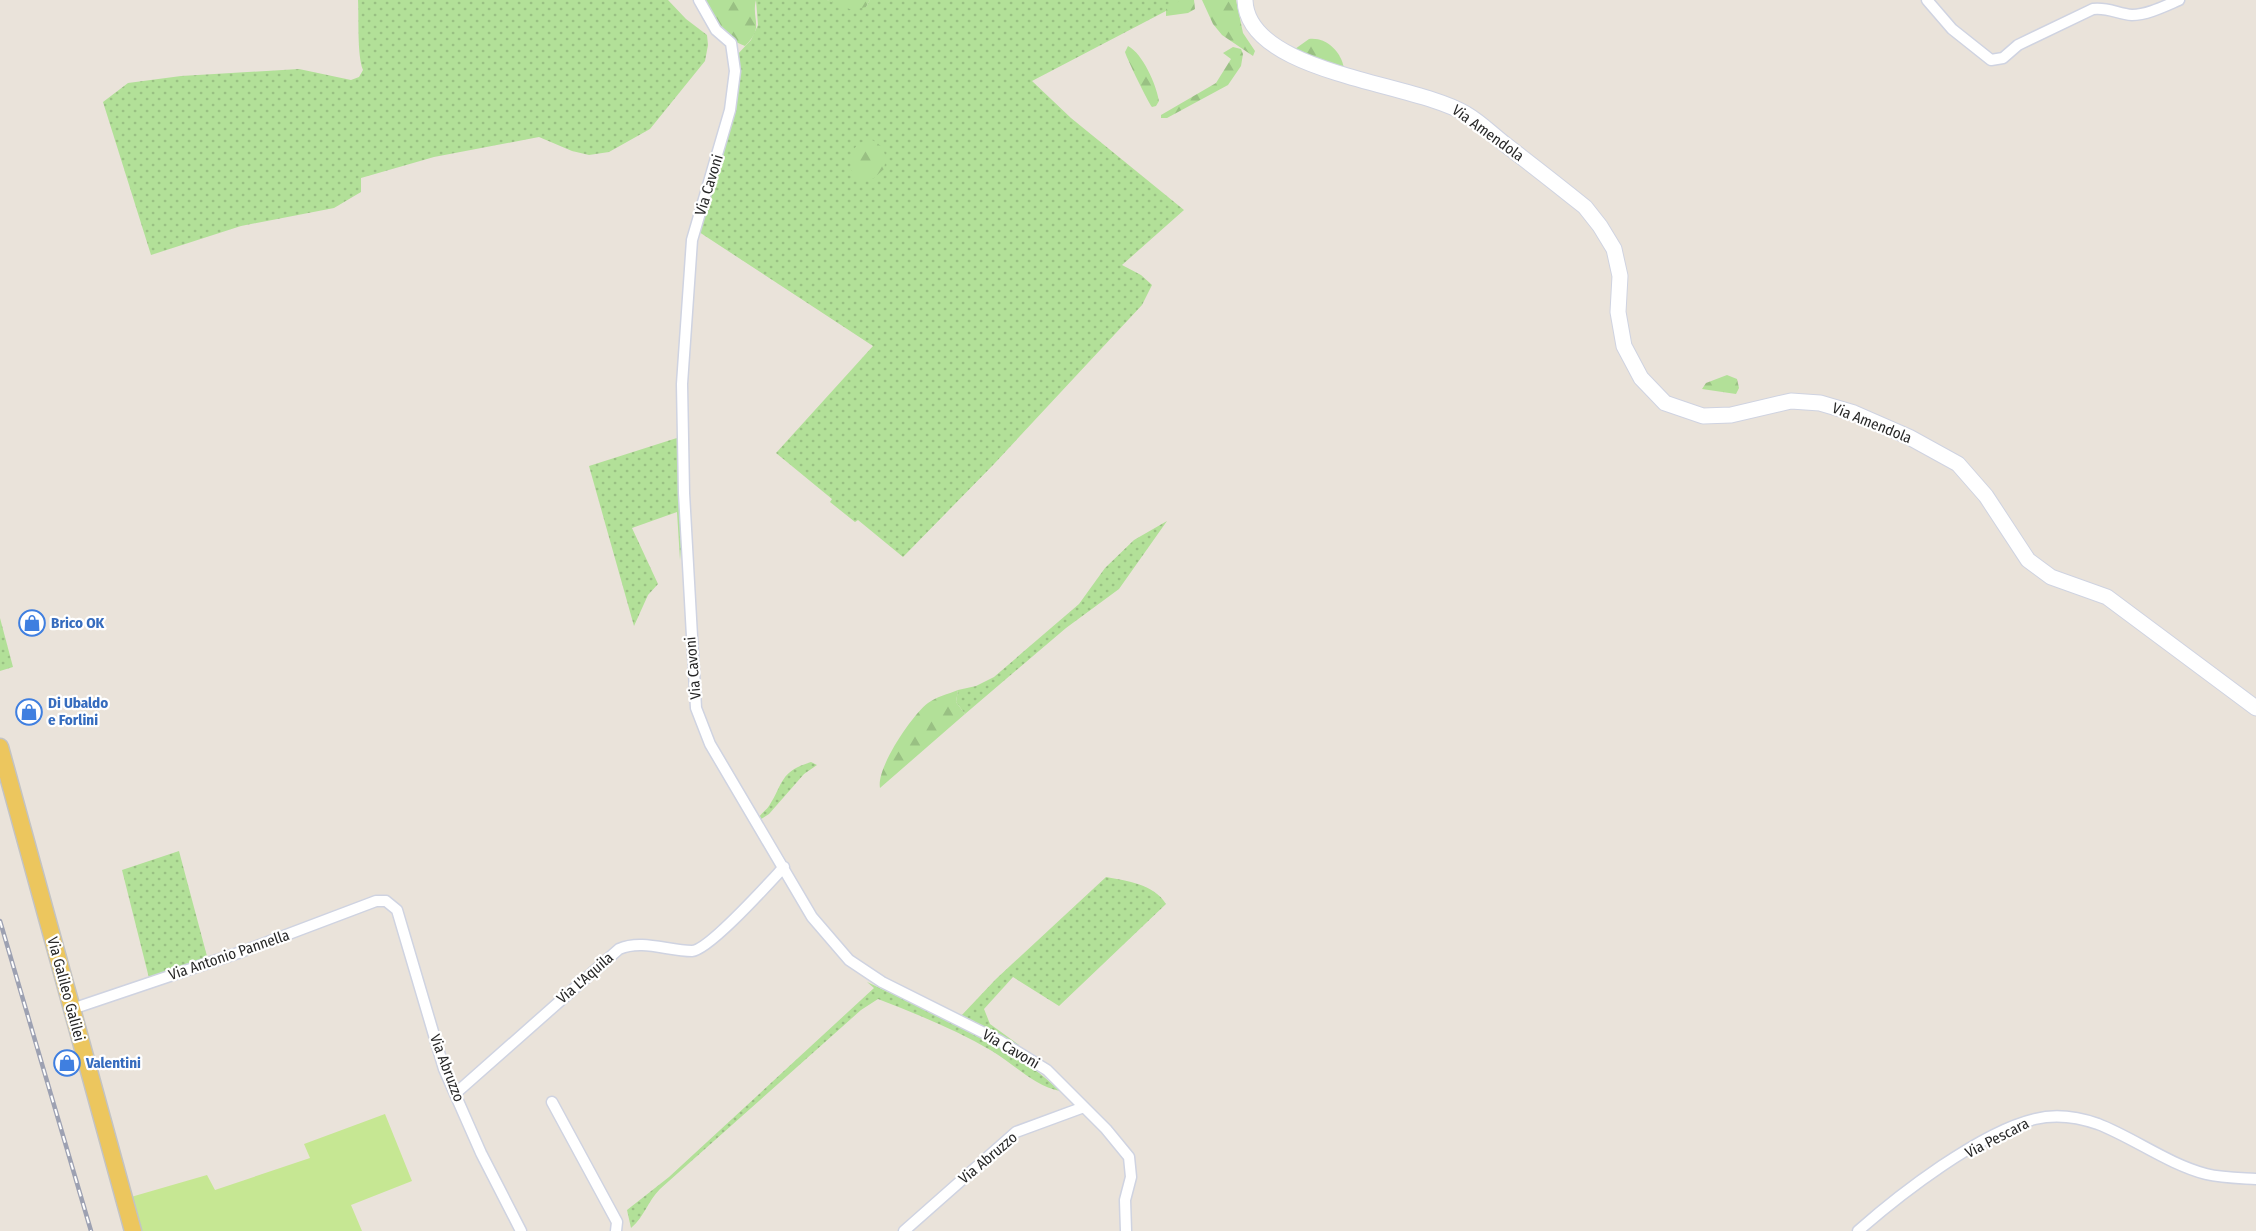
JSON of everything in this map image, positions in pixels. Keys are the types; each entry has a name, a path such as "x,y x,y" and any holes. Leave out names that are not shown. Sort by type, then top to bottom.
{"main road":[{"name":"Via Amendola","path":"1245,0 1248,15 1254,27 1263,39 1273,46 1305,62 1443,101 1467,114 1585,207 1614,249 1620,276 1618,312 1624,346 1641,378 1665,403 1702,416 1731,415 1791,401 1820,403 1854,413 1909,436 1958,464 1986,496 2028,560 2052,577 2108,597 2256,708"},
{"name":"Via Galileo Galilei","path":"0,747 133,1231"}],"street":[{"name":"Via Cavoni","path":"699,0 716,30 731,43 735,71 730,110 692,240 682,384 684,505 696,708 710,744 812,917 849,960 882,982 1000,1041 1047,1070 1129,1157 1131,1177 1125,1200 1126,1231"},
{"path":"1928,0 1952,29 1991,60 2003,58 2018,45 2093,9 2106,8 2132,15 2162,8 2179,0"},
{"name":"Via L'Aquila","path":"456,1093 619,948 630,944 695,951 714,938 784,867"},
{"name":"Via Antonio Pannella","path":"72,1009 242,952 376,901 386,901"},
{"name":"Via Abruzzo","path":"386,901 397,910 444,1069 481,1153 521,1231"},
{"path":"552,1102 617,1222 616,1231"},
{"name":"Via Abruzzo","path":"904,1231 1016,1132 1084,1107"},
{"name":"Via Pescara","path":"1858,1231 1894,1199 1956,1158 2004,1131 2042,1118 2068,1117 2090,1122 2194,1170 2223,1177 2256,1179"}],"green space":[{"path":"358,0 668,0 686,19 707,35 708,45 705,61 650,129 609,152 589,155 572,151 539,137 434,157 361,178 361,192 334,208 241,226 151,255 103,102 128,83 181,76 299,69 351,80 359,77 363,70 359,46"},
{"path":"701,0 756,0 756,28 745,46 724,33"},
{"path":"756,0 827,0 866,7 870,0 1187,0 1032,81 1071,118 1184,210 1122,265 1141,275 1152,285 1142,305 994,464 903,557 858,520 855,522 830,502 832,499 776,453 873,346 696,230 726,137 736,56 751,40 758,25"},
{"path":"827,0 870,0 866,7 852,10"},
{"path":"1181,0 1194,0 1195,9 1188,13 1166,16 1166,9"},
{"path":"1202,0 1236,0 1243,33 1255,51 1253,56 1222,35 1213,24"},
{"path":"1309,39 1321,40 1332,46 1340,56 1344,68 1329,65 1295,49"},
{"path":"1128,46 1144,62 1152,78 1159,101 1156,106 1152,107 1133,71 1125,52"},
{"path":"1233,47 1241,49 1243,54 1241,66 1228,85 1167,118 1161,118 1161,115 1216,83 1231,59 1223,53"},
{"path":"872,140 884,151 884,169 874,178 860,180 851,170 852,154 861,143"},
{"path":"1727,375 1737,379 1739,388 1736,394 1702,389 1706,383"},
{"path":"680,437 682,535 680,560 677,512 632,528 658,584 648,595 634,626 589,466"},
{"path":"1167,521 1119,589 1066,628 965,714 956,702 958,690 976,686 994,677 1079,604 1105,568 1134,540"},
{"path":"0,618 13,667 0,671"},
{"path":"958,690 956,702 965,714 880,788 880,779 889,755 913,719 931,701"},
{"path":"811,762 817,765 804,774 769,814 758,821 788,774"},
{"path":"179,851 208,960 149,978 122,870"},
{"path":"1106,877 1147,888 1161,897 1166,904 1059,1006 1013,977 984,1009 990,1024 1019,1045 1015,1049 960,1017 996,979"},
{"path":"867,982 993,1042 1039,1073 1060,1091 1033,1080 992,1051 964,1036 878,999 861,1010 660,1189 640,1219 631,1228 627,1210 669,1177 874,988"},
{"path":"385,1114 412,1181 351,1205 362,1231 136,1231 124,1199 207,1175 215,1190 310,1158 304,1144"}],"railway":[{"path":"0,921 91,1231"}],"place":[{"name":"Brico OK","path":"32,623"},
{"name":"Di Ubaldo e Forlini","path":"29,712"},
{"name":"Valentini","path":"67,1063"}]}
